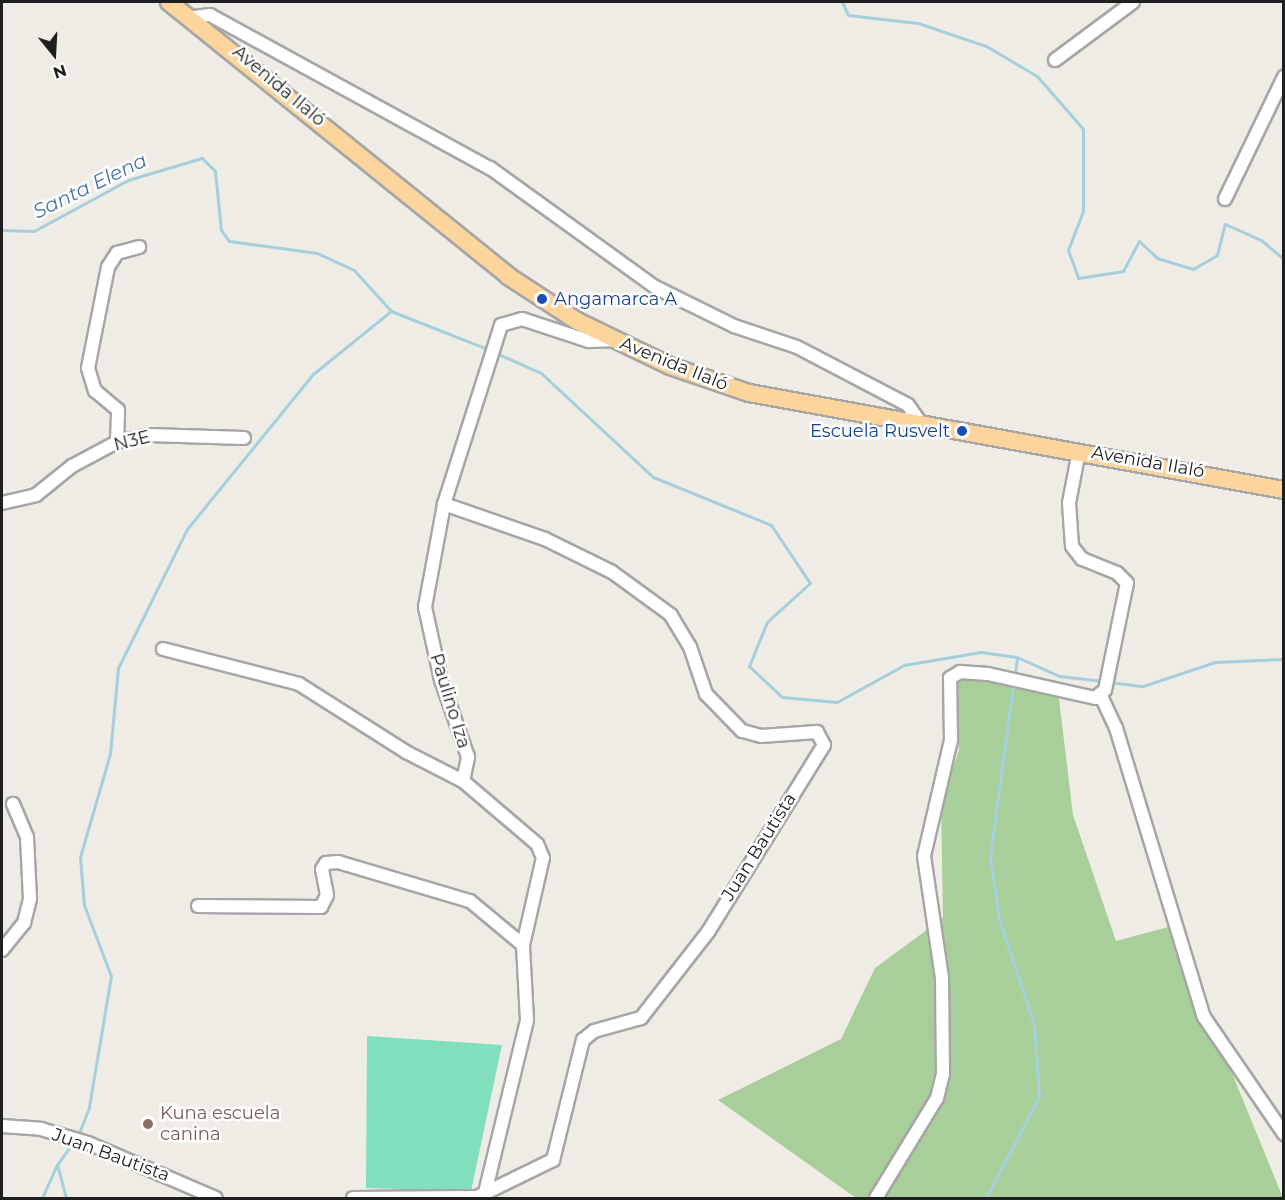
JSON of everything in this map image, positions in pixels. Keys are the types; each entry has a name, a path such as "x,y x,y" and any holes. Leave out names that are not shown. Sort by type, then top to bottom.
{"main road":[{"name":"Avenida Ilaló","path":"170,2 195,17 508,276 614,340 749,393 1079,451 1284,490"}],"street":[{"path":"1054,60 1133,2"},
{"path":"195,17 210,15 490,168 655,287 734,326 807,352 908,405 922,425"},
{"path":"1225,199 1284,77"},
{"path":"117,442 118,410 95,391 88,368 108,267 117,253 139,247"},
{"name":"Paulino Iza","path":"463,781 468,757 441,680 424,607 444,504 501,325 522,319 589,341 614,340"},
{"name":"N3E","path":"2,503 36,495 72,466 117,442 149,435 244,438"},
{"path":"1079,451 1069,503 1071,546 1082,559 1117,573 1127,583 1108,661 1103,693 1116,728 1204,1017 1284,1134"},
{"name":"Juan Bautista","path":"353,1198 484,1197 553,1160 583,1040 594,1031 634,1022 649,1008 708,932 824,745 817,732 761,736 742,731 706,694 690,647 671,615 612,572 545,539 444,504"},
{"path":"164,649 299,684 406,752 463,781 537,844 543,858 524,945 527,1020 484,1197"},
{"path":"876,1198 937,1098 943,1074 942,978 924,856 951,740 950,678 960,672 988,674 1103,693"},
{"path":"2,950 24,924 30,899 27,837 13,804"},
{"path":"198,906 321,907 327,895 322,869 326,863 338,862 470,901 524,945"},
{"name":"Juan Bautista","path":"2,1126 41,1129 88,1143 216,1198"}],"green space":[{"path":"988,673 1030,681 1059,699 1073,815 1116,941 1172,926 1283,1198 856,1198 718,1100 841,1039 875,968 943,918 941,803 959,750 954,683"},
{"path":"367,1036 502,1045 471,1191 366,1188"}],"waterway":[{"path":"842,2 848,15 918,23 986,46 1037,76 1083,129 1083,211 1068,250 1078,278 1123,271 1139,241 1157,258 1193,269 1217,255 1225,224 1261,240 1284,259"},
{"name":"Santa Elena","path":"2,230 34,231 128,180 202,158 215,171 221,230 229,241 317,253 354,270 391,311 490,350"},
{"path":"78,1136 89,1107 111,976 84,905 80,857 110,754 118,668 187,529 313,374 391,311"},
{"path":"496,353 541,373 653,477 771,525 810,583 767,622 749,666 782,697 837,702 904,665 981,652 1017,657 1059,676 1103,681"},
{"path":"1014,678 1017,658"},
{"path":"1109,682 1143,686 1215,662 1284,659"},
{"path":"986,1198 1039,1096 1034,1024 999,919 990,857 1013,684"},
{"path":"66,1198 57,1165 74,1141"},
{"path":"42,1198 57,1165"}],"place":[{"name":"Angamarca A","path":"542,299"},
{"name":"Escuela Rusvelt","path":"962,431"},
{"name":"Kuna escuela canina","path":"148,1124"}]}
